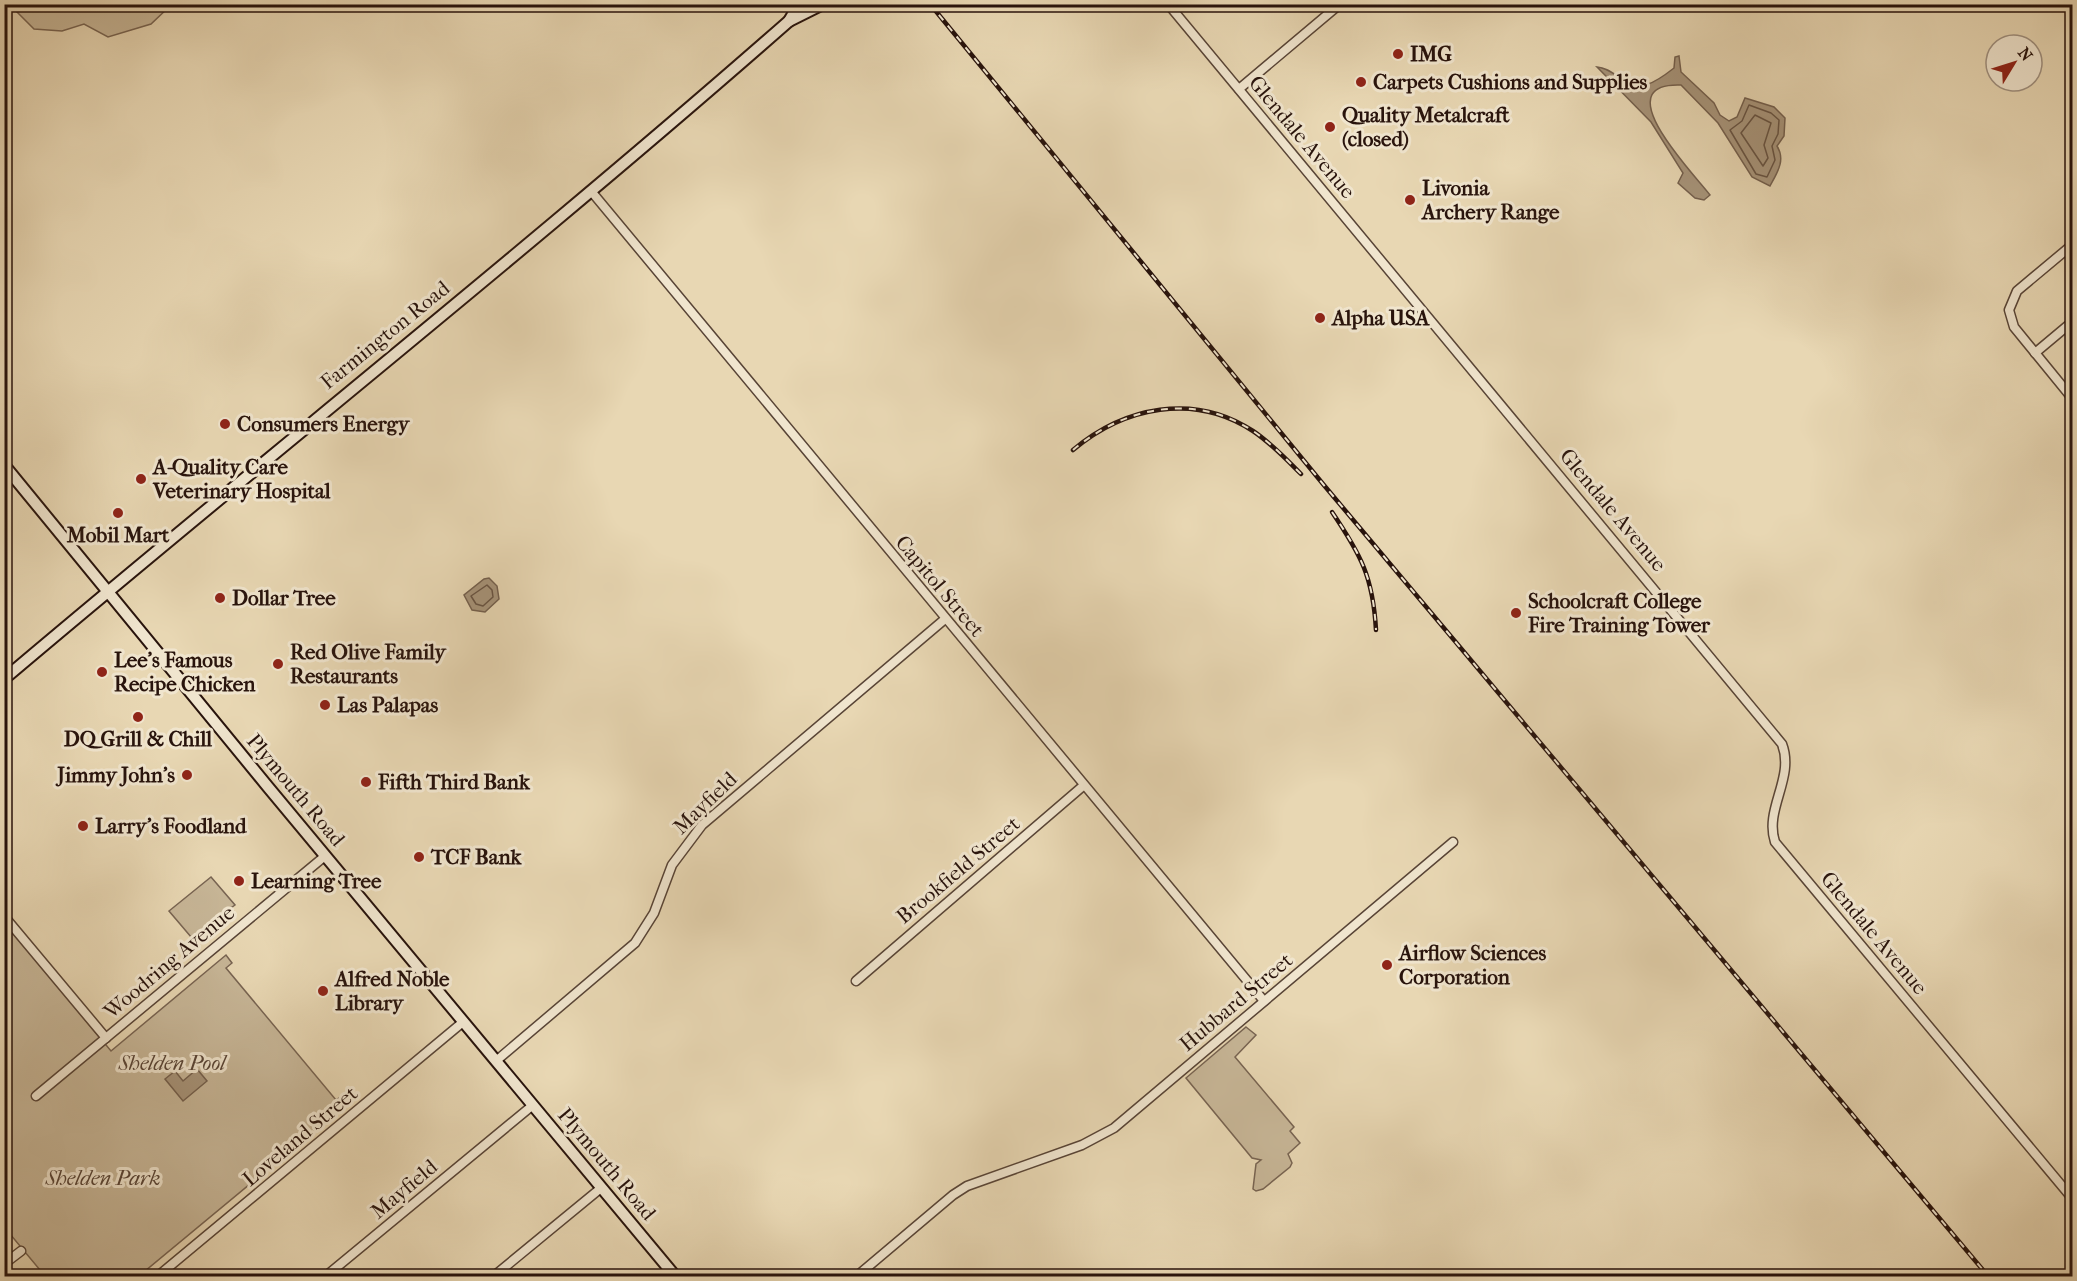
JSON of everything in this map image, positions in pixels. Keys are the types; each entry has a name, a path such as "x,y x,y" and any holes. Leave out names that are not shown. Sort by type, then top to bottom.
{"main road":[{"name":"Farmington Road","path":"789,21 799,4"},
{"name":"Farmington Road","path":"4,679 268,457 591,191 789,21 823,4"},
{"name":"Plymouth Road","path":"4,465 533,1105 670,1275"}],"street":[{"name":"Glendale Avenue","path":"1168,4 1782,744 1787,761 1772,824 1775,842 2073,1198"},
{"path":"1239,89 1340,4"},
{"name":"Capitol Street","path":"591,191 1083,786 1264,1001"},
{"path":"2073,245 2012,297 2009,315 2014,327 2073,398"},
{"path":"2036,353 2073,322"},
{"name":"Mayfield","path":"496,1061 635,943 654,913 672,866 702,825 945,619"},
{"name":"Brookfield Street","path":"856,981 1083,786"},
{"name":"Hubbard Street","path":"857,1276 953,1195 977,1182 1082,1145 1114,1128 1453,842"},
{"name":"Woodring Avenue","path":"36,1096 326,856"},
{"path":"4,916 106,1038"},
{"name":"Loveland Street","path":"158,1276 463,1022"},
{"name":"Mayfield","path":"326,1276 533,1105"},
{"path":"494,1276 601,1188"},
{"path":"4,1264 21,1251"}],"green space":[{"path":"10,5 171,5 151,24 108,37 84,24 62,31 34,29"},
{"path":"211,877 235,905 231,908 235,913 197,944 169,911"},
{"name":"Shelden Park","path":"5,923 111,1051 226,955 232,963 226,968 336,1100 343,1095 349,1102 139,1276 45,1276 5,1228"},
{"path":"1246,1027 1256,1035 1235,1057 1294,1127 1290,1131 1300,1143 1288,1154 1292,1163 1290,1167 1263,1189 1256,1191 1253,1189 1256,1164 1261,1160 1252,1158 1186,1078"}],"water":[{"path":"1679,56 1681,72 1714,103 1720,115 1729,121 1737,117 1745,98 1774,107 1785,118 1784,136 1777,146 1781,156 1780,166 1770,186 1752,177 1718,123 1681,85 1659,88 1651,98 1652,113 1661,132 1710,195 1704,200 1695,198 1678,183 1683,173 1651,122 1597,67 1608,70 1627,82 1641,85 1654,82 1674,68 1675,57"},
{"path":"489,578 497,586 499,599 485,612 472,610 464,595 484,579"},
{"path":"197,1069 207,1081 183,1101 165,1079 175,1071 183,1081"}],"railway":[{"path":"930,4 1323,484 1988,1276"},
{"path":"1073,450 1114,423 1137,415 1160,410 1207,411 1230,419 1253,431 1301,474"},
{"path":"1332,512 1351,541 1364,567 1372,595 1376,630"}],"place":[{"name":"IMG","path":"1398,54"},
{"name":"Carpets Cushions and Supplies","path":"1361,82"},
{"name":"Quality Metalcraft (closed)","path":"1330,127"},
{"name":"Livonia Archery Range","path":"1410,200"},
{"name":"Alpha USA","path":"1320,318"},
{"name":"Consumers Energy","path":"225,424"},
{"name":"A-Quality Care Veterinary Hospital","path":"141,479"},
{"name":"Mobil Mart","path":"118,513"},
{"name":"Dollar Tree","path":"220,598"},
{"name":"Schoolcraft College Fire Training Tower","path":"1516,613"},
{"name":"Red Olive Family Restaurants","path":"278,664"},
{"name":"Lee's Famous Recipe Chicken","path":"102,672"},
{"name":"Las Palapas","path":"325,705"},
{"name":"DQ Grill & Chill","path":"138,717"},
{"name":"Jimmy John's","path":"187,775"},
{"name":"Fifth Third Bank","path":"366,782"},
{"name":"Larry's Foodland","path":"83,826"},
{"name":"TCF Bank","path":"419,857"},
{"name":"Learning Tree","path":"239,881"},
{"name":"Airflow Sciences Corporation","path":"1387,965"},
{"name":"Alfred Noble Library","path":"323,991"}],"park label":[{"name":"Shelden Pool","path":"172,1063"}]}
